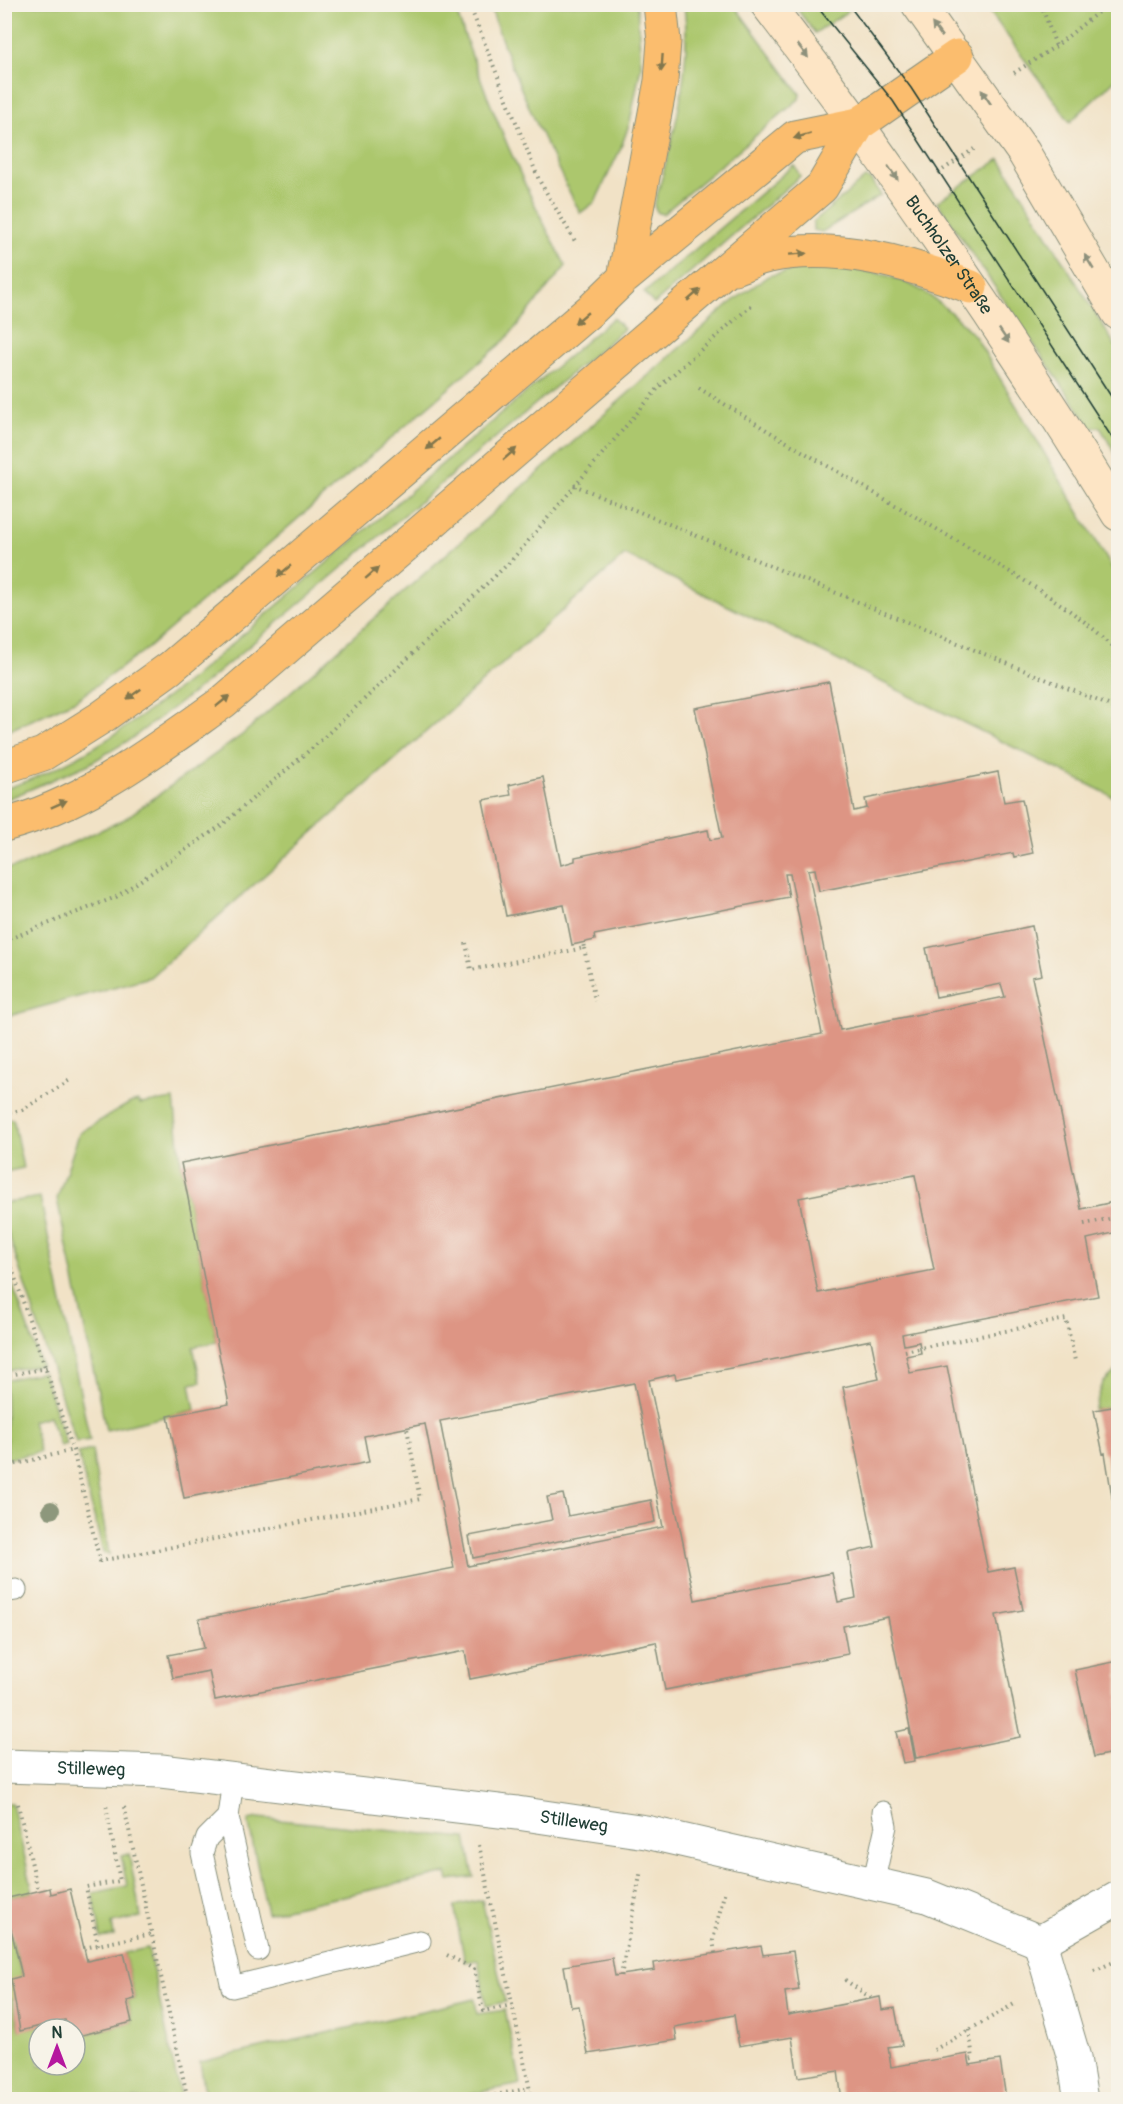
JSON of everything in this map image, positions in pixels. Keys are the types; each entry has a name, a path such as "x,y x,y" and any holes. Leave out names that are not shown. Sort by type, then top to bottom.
{"highway":[{"path":"624,278 661,81 664,41 660,4"},
{"path":"4,767 43,754 102,717 170,668 593,308 624,278 795,136 859,124 957,56"},
{"path":"4,825 22,821 89,791 150,754 223,702 822,187 859,124"},
{"path":"721,272 769,256 849,253 930,271 971,287"}],"main road":[{"name":"Buchholzer Straße","path":"767,4 859,124 1062,422 1119,514"},
{"path":"918,4 1024,153 1119,313"}],"street":[{"name":"Stilleweg","path":"10,1780 161,1771 646,1832 927,1896 1040,1942"},
{"path":"1081,2100 1074,2058 1040,1942 1119,1898"}],"lane":[{"path":"233,1779 228,1817 258,1950"},
{"path":"873,1884 885,1826 883,1812"},
{"path":"228,1817 207,1838 202,1854 232,1987 420,1941"}],"path":[{"path":"469,4 538,180 575,241"},
{"path":"1041,4 1056,46"},
{"path":"1016,72 1056,46 1108,4"},
{"path":"936,174 973,149"},
{"path":"4,941 116,897 222,825 318,743 511,561 661,385 699,352"},
{"path":"699,388 779,440 1040,590 1093,626 1119,651"},
{"path":"574,485 1119,709"},
{"path":"466,944 471,970 584,945 595,1001"},
{"path":"4,1114 22,1110 70,1080"},
{"path":"1084,1224 1119,1217"},
{"path":"4,1245 73,1450 100,1561 420,1499 407,1428"},
{"path":"905,1351 1066,1319 1075,1361"},
{"path":"4,1376 47,1368"},
{"path":"4,1467 73,1450"},
{"path":"10,1780 38,1891"},
{"path":"98,1945 86,1887 120,1881 106,1799"},
{"path":"124,1801 123,1813 188,2100"},
{"path":"479,1843 532,2100"},
{"path":"621,1976 644,1859"},
{"path":"715,1953 713,1940 726,1888"},
{"path":"84,1948 151,1934"},
{"path":"1094,1971 1119,1960"},
{"path":"463,1964 474,1969 483,2011 512,2005"},
{"path":"845,1980 871,1998"},
{"path":"934,2050 1016,2003"},
{"path":"969,2030 973,2059 969,2060"},
{"path":"471,2100 530,2088"}],"green space":[{"path":"4,5 454,5 504,138 566,266 506,339 148,648 76,700 5,732"},
{"path":"490,5 637,5 641,66 630,122 620,150 595,202 580,213 519,85"},
{"path":"684,5 734,5 800,94 799,99 663,214 658,213 654,206 668,158 683,81 686,55"},
{"path":"794,5 844,5 848,11 815,33"},
{"path":"985,5 1118,5 1118,77 1070,122"},
{"path":"1000,159 1118,350 1118,458 1100,427 1091,428 937,202"},
{"path":"794,165 800,176 654,304 644,293"},
{"path":"865,178 870,179 881,195 822,232 813,230 813,222"},
{"path":"817,265 866,271 904,282 938,302 975,336 1118,578 1118,799 625,555 150,977 5,1017 5,869 21,866 123,820 242,735 729,304 768,276"},
{"path":"613,318 624,329 202,686 131,739 89,764 5,800 5,789 80,756 125,728 191,679"},
{"path":"174,1099 181,1163 217,1342 193,1347 201,1382 190,1384 195,1410 106,1430 57,1199 79,1134 130,1103 138,1101 140,1104"},
{"path":"13,1119 23,1168 5,1172 5,1120"},
{"path":"40,1197 90,1440 76,1442 5,1224 5,1203"},
{"path":"4,1261 41,1365 4,1371"},
{"path":"1118,1369 1118,1406 1094,1410 1103,1383"},
{"path":"43,1372 66,1444 60,1446 49,1416 32,1421 40,1452 7,1459 5,1380"},
{"path":"92,1450 109,1555 103,1552 78,1453"},
{"path":"4,1803 12,1803 33,1892 4,1899"},
{"path":"258,1818 466,1838 474,1877 449,1880 447,1873 267,1913 248,1820"},
{"path":"129,1854 141,1917 112,1923 114,1936 101,1938 93,1893 127,1886 121,1856"},
{"path":"482,1900 505,2002 486,2006 478,1960 465,1962 454,1906"},
{"path":"4,1911 22,1976 15,1998 12,1999 20,2030 27,2028 27,2077 87,2077 87,2034 132,2022 127,2001 135,1999 124,1953 148,1948 181,2099 18,2099 5,2090"},
{"path":"475,1999 477,2014 505,2010 521,2084 448,2099 447,2096 431,2100 206,2099 200,2062"}],"building":[{"path":"829,682 854,811 867,808 865,799 998,772 1004,802 1022,799 1033,853 1014,857 1013,853 819,891 815,869 808,870 840,1030 1005,997 1001,984 936,997 926,948 1032,926 1042,975 1032,977 1081,1209 1118,1201 1118,1232 1087,1239 1098,1296 902,1334 904,1345 919,1342 921,1353 906,1356 910,1373 947,1366 988,1572 1014,1567 1023,1610 996,1615 1020,1737 916,1758 888,1617 843,1626 848,1654 665,1690 656,1642 470,1679 465,1651 215,1700 209,1671 173,1678 168,1655 204,1648 199,1619 454,1568 425,1424 364,1436 369,1462 184,1498 168,1416 229,1404 181,1163 822,1034 790,874 785,874 789,897 594,935 595,940 572,945 564,905 506,916 483,800 511,795 509,785 543,777 561,865 575,861 575,857 708,830 710,840 722,838 695,708","holes":["915,1175 934,1270 818,1293 799,1198","871,1340 879,1379 843,1387 875,1547 848,1553 856,1598 838,1602 832,1573 695,1600 649,1380 675,1374 676,1379","634,1383 663,1527 468,1566 440,1421"]},
{"path":"1118,1406 1117,1528 1105,1453 1103,1454 1094,1410"},
{"path":"563,1494 568,1516 651,1500 655,1522 473,1558 469,1536 552,1520 547,1497"},
{"path":"1118,1661 1118,1752 1094,1757 1075,1670"},
{"path":"909,1729 915,1761 903,1763 896,1732"},
{"path":"50,1888 51,1894 70,1889 87,1961 124,1953 135,1999 127,2001 132,2022 87,2034 87,2017 27,2017 27,2029 20,2031 11,1979 22,1976 11,1929 9,1929 4,1899"},
{"path":"761,1946 763,1955 793,1951 799,1990 785,1992 788,2015 880,1997 882,2010 895,2008 902,2045 888,2047 891,2067 968,2054 970,2065 1000,2060 1006,2098 896,2100 895,2093 842,2100 838,2071 798,2077 792,2037 739,2046 734,2015 675,2027 677,2040 588,2054 579,2006 571,2007 564,1966 612,1958 615,1976 655,1970 654,1963"}],"tram line":[{"path":"815,4 893,101 1118,447"},
{"path":"848,4 911,88 1118,407"}]}
